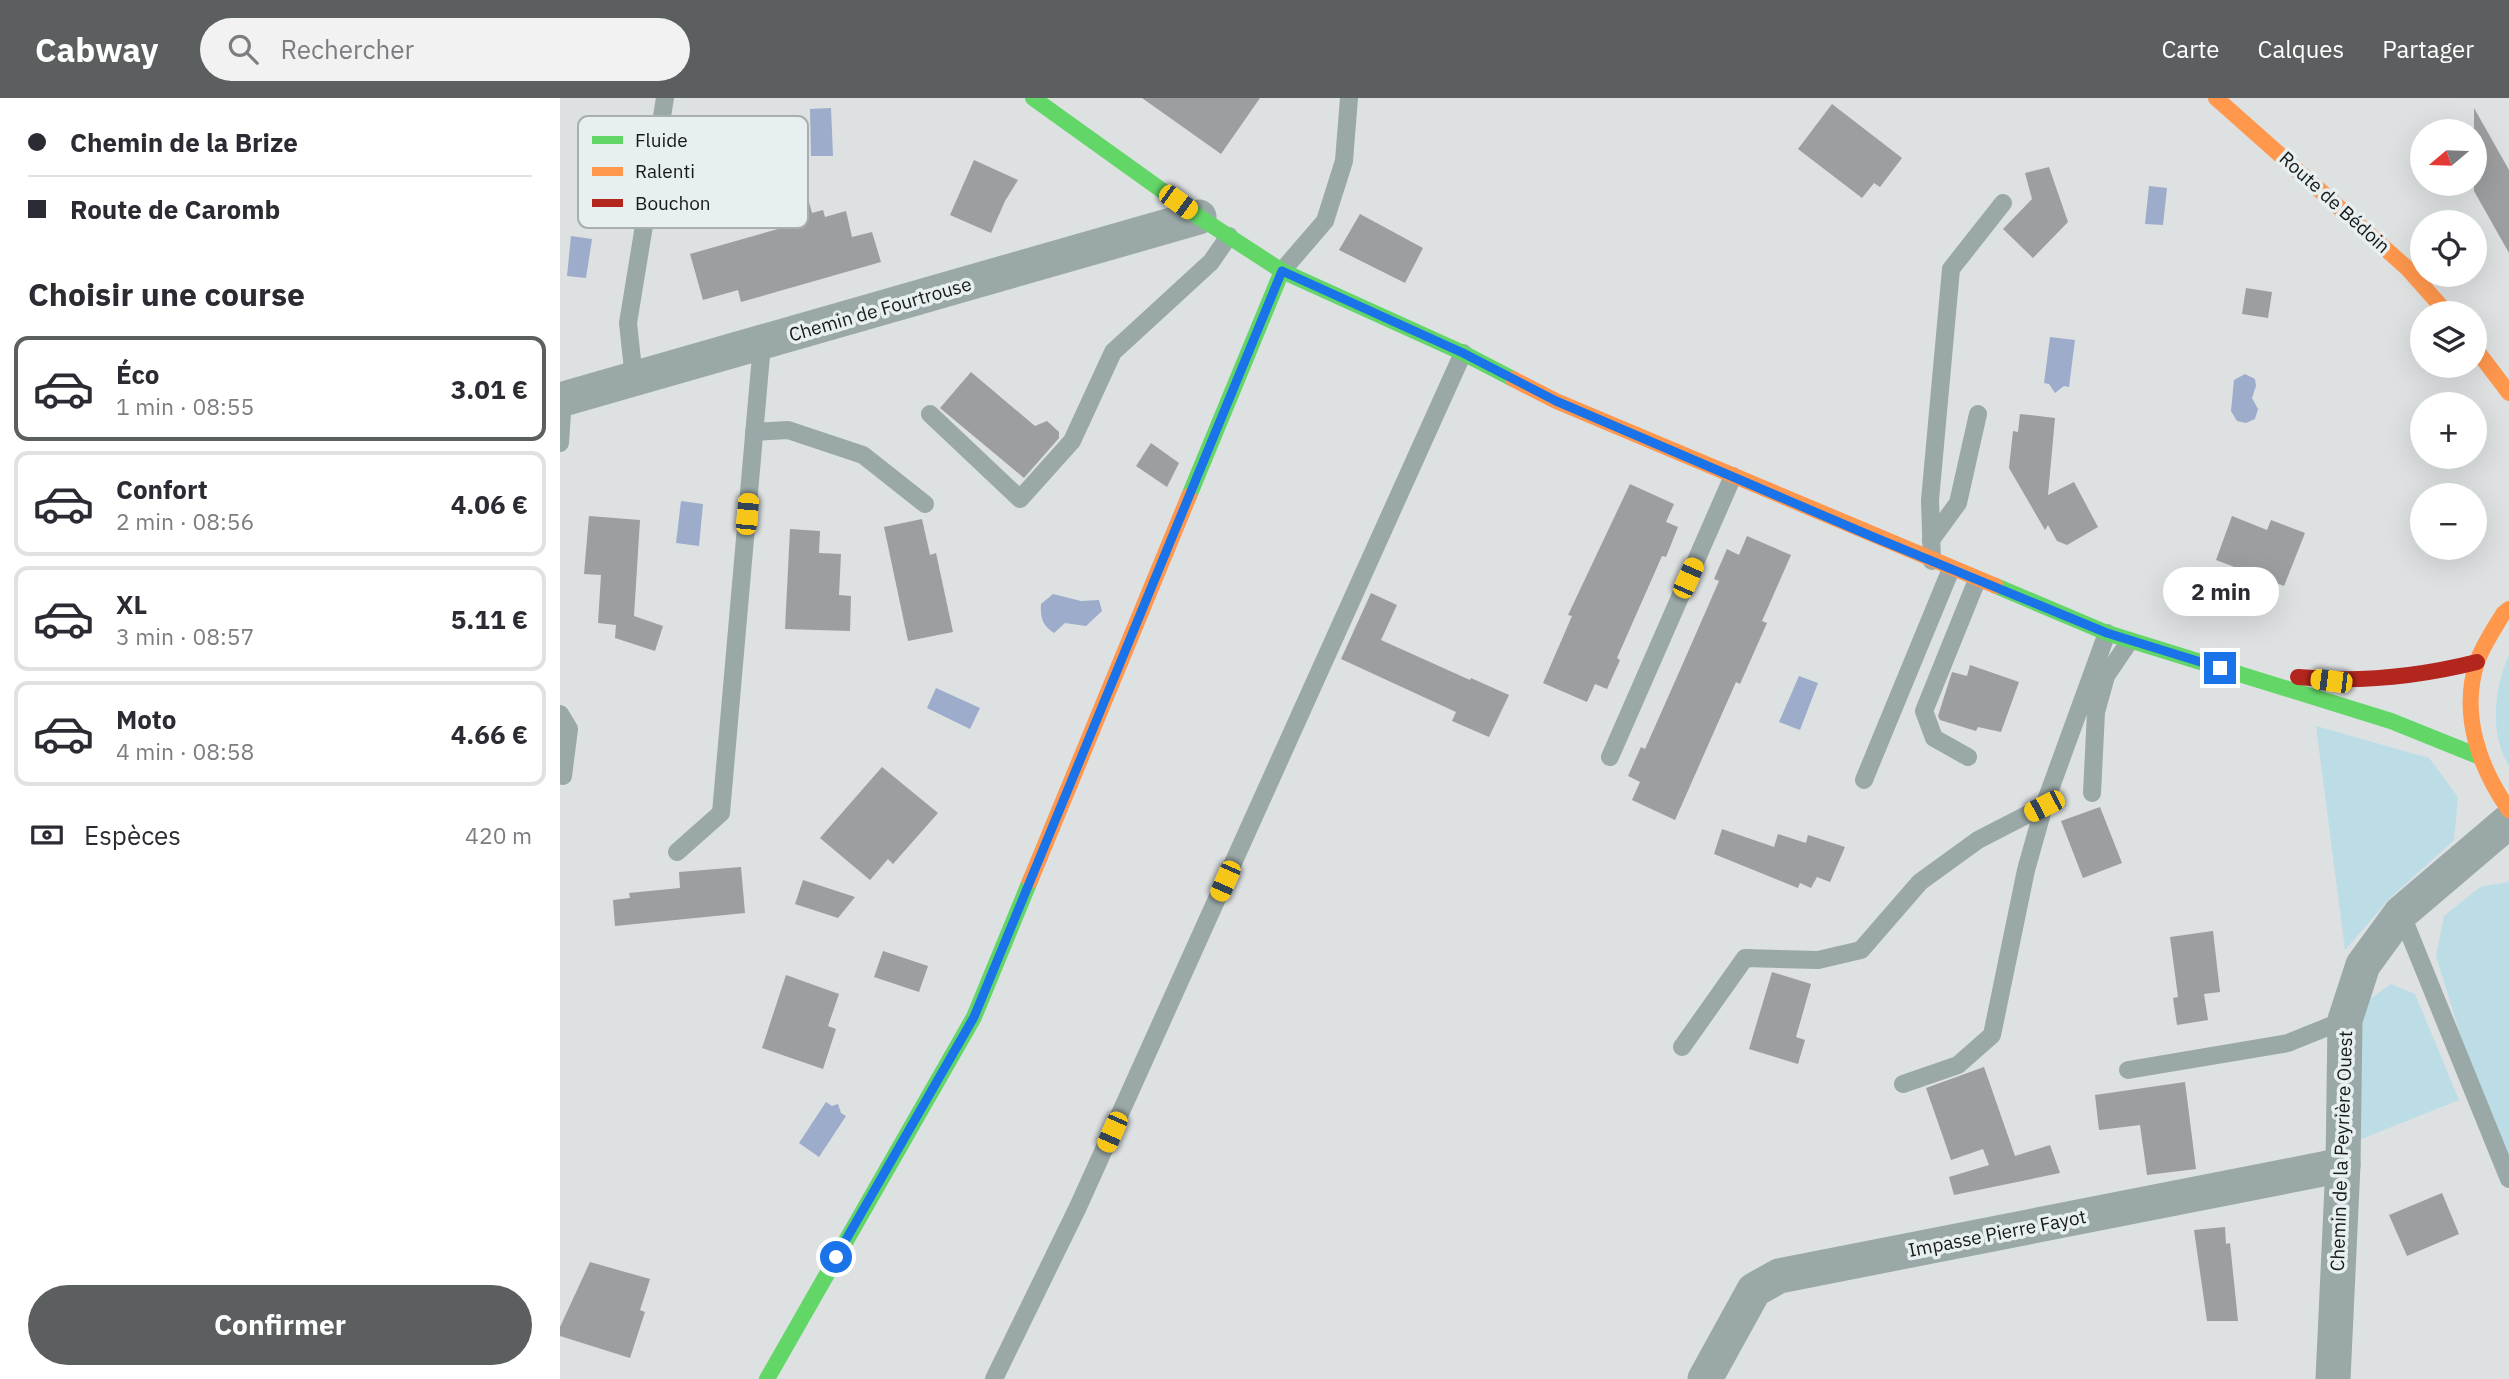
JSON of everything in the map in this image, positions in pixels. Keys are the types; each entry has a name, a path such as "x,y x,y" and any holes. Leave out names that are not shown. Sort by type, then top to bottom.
{"main road":[{"path":"1033,98 1199,217 1282,271 1463,353 1556,401 2129,642 2391,721 2478,756"},
{"name":"Route de Bédoin","path":"2216,98 2407,268 2436,301"},
{"path":"767,1379 974,1017 1282,271"},
{"path":"2487,363 2509,393"},
{"path":"2496,374 2509,407"},
{"path":"2509,609 2502,614 2477,662 2470,709 2478,756 2492,789 2509,810"},
{"path":"2220,668 2331,681 2394,680 2420,677 2477,662"}],"street":[{"name":"Chemin de Fourtrouse","path":"561,399 762,344 1199,217"},
{"name":"Chemin de la Peyrière Ouest","path":"2333,1379 2343,1165 2345,1020 2363,965 2401,913 2509,821"},
{"name":"Impasse Pierre Fayot","path":"1705,1379 1754,1290 1779,1276 2343,1165"}],"lane":[{"path":"662,116 665,98"},
{"path":"1282,271 1325,221 1344,161 1349,98"},
{"path":"1932,561 1930,500 1951,269 2003,203"},
{"path":"634,379 628,323 644,228"},
{"path":"930,414 1020,499 1072,441 1113,352 1211,261 1229,236"},
{"path":"677,852 721,813 762,344"},
{"path":"994,1379 1084,1195 1463,353"},
{"path":"560,443 561,399"},
{"path":"1931,540 1958,503 1978,414"},
{"path":"754,432 788,430 863,455 925,504"},
{"path":"1610,757 1733,477"},
{"path":"1864,780 1951,569"},
{"path":"1968,757 1934,738 1924,711 1977,580"},
{"path":"1903,1084 1958,1065 1993,1035 2026,870 2044,806 2107,633"},
{"path":"2092,793 2096,712 2106,676 2129,642"},
{"path":"560,714 569,729 563,776"},
{"path":"1682,1046 1745,958 1818,960 1861,950 1920,882 1978,840 2044,806"},
{"path":"2401,913 2423,961 2509,1179"},
{"path":"2128,1070 2288,1043 2345,1020"}],"shaded area":[{"path":"831,108 833,156 811,156 810,109"},
{"path":"2149,186 2167,188 2163,225 2145,224"},
{"path":"571,236 592,239 586,278 567,276"},
{"path":"2050,337 2075,340 2069,387 2064,386 2055,393 2049,384 2044,383"},
{"path":"2245,374 2255,379 2252,398 2258,409 2255,419 2246,423 2237,421 2231,411 2234,380"},
{"path":"681,501 703,504 699,546 676,543"},
{"path":"1053,594 1081,601 1099,600 1102,611 1086,626 1065,623 1054,633 1045,624 1041,609 1041,604"},
{"path":"2509,655 2509,766 2498,740 2496,711 2500,682"},
{"path":"1799,676 1818,683 1800,730 1779,722"},
{"path":"936,688 980,708 970,729 927,708"},
{"path":"2316,726 2429,758 2458,797 2454,840 2390,898 2345,950"},
{"path":"2509,882 2509,1157 2478,1092 2436,956 2444,916 2480,887"},
{"path":"2391,984 2415,994 2459,1100 2359,1140 2359,1007"},
{"path":"826,1102 832,1106 838,1104 841,1113 846,1116 819,1157 799,1143"}],"building":[{"path":"1142,98 1260,98 1221,154"},
{"path":"1832,104 1902,158 1880,187 1874,183 1862,198 1798,149"},
{"path":"2474,108 2480,119 2474,119"},
{"path":"2487,131 2509,170 2509,253 2477,196 2487,196"},
{"path":"974,160 1018,180 991,233 950,215"},
{"path":"2049,167 2068,222 2033,258 2003,229 2032,199 2025,173"},
{"path":"808,198 812,213 823,210 825,217 846,211 852,237 872,232 881,262 741,302 738,290 703,300 690,254 781,228 808,228"},
{"path":"1360,214 1423,248 1405,283 1339,250"},
{"path":"2246,288 2272,292 2268,318 2242,314"},
{"path":"971,372 1035,426 1047,421 1059,432 1059,438 1024,478 940,408"},
{"path":"2020,414 2055,418 2048,495 2074,482 2098,527 2067,545 2057,541 2048,525 2045,530 2009,468 2013,431 2018,432"},
{"path":"1151,443 1179,463 1167,487 1136,466"},
{"path":"1630,484 1674,504 1666,522 1678,527 1666,557 1662,556 1617,658 1620,660 1607,689 1595,684 1587,702 1543,683 1572,616 1568,615"},
{"path":"589,516 640,520 634,616 663,626 655,651 615,638 616,625 598,623 601,575 584,574"},
{"path":"2232,516 2267,530 2271,520 2305,533 2284,586 2216,560"},
{"path":"922,519 930,555 936,553 953,632 908,641 884,527"},
{"path":"790,529 820,531 819,553 841,554 839,595 851,596 850,631 785,629"},
{"path":"1747,536 1791,555 1762,621 1767,623 1740,684 1736,682 1675,820 1632,800 1640,782 1628,776 1641,747 1645,749 1719,581 1714,579 1727,549 1739,555"},
{"path":"1371,593 1397,605 1381,640 1509,695 1489,737 1452,721 1456,712 1341,659"},
{"path":"1970,665 2019,682 2001,732 1978,727 1976,731 1940,720 1938,716 1952,672 1967,676"},
{"path":"882,767 938,813 893,864 888,859 870,880 820,838"},
{"path":"2100,807 2122,863 2083,878 2061,821"},
{"path":"1722,829 1774,847 1778,834 1806,843 1808,835 1845,847 1830,882 1817,877 1811,888 1800,883 1798,888 1714,854"},
{"path":"741,867 745,913 615,926 613,900 630,898 629,893 680,888 679,872"},
{"path":"803,880 855,897 838,918 795,904"},
{"path":"2213,931 2220,992 2204,994 2208,1020 2177,1025 2173,998 2178,997 2170,937"},
{"path":"883,951 928,966 919,992 874,977"},
{"path":"1772,972 1811,984 1796,1037 1805,1040 1798,1064 1749,1049"},
{"path":"786,975 839,994 828,1026 836,1029 823,1069 762,1048"},
{"path":"1984,1067 2015,1156 2050,1145 2060,1173 1954,1195 1949,1177 1989,1165 1983,1149 1951,1160 1926,1088"},
{"path":"2185,1082 2196,1169 2147,1175 2140,1125 2099,1130 2095,1095"},
{"path":"2442,1193 2459,1234 2407,1256 2389,1215"},
{"path":"2225,1227 2226,1244 2230,1243 2238,1321 2207,1321 2194,1230"},
{"path":"590,1262 650,1279 640,1310 645,1312 630,1358 560,1336 560,1327"}],"traffic: fast":[{"path":"1033,98 1199,217 1282,271 1463,353 1513,379"},
{"path":"1189,496 1282,271"},
{"path":"1996,586 2107,633 2391,721 2478,756"},
{"path":"767,1379 974,1017 1030,881"}],"traffic: slow":[{"path":"2216,98 2407,268 2436,301"},
{"path":"2487,364 2509,393"},
{"path":"1513,379 1556,401 1996,586"},
{"path":"1030,881 1189,496"},
{"path":"2509,609 2503,614 2479,656 2472,682 2471,701 2475,739 2481,758 2509,810"}],"traffic: jam":[{"path":"2298,677 2388,677 2432,672 2477,662"}],"route":[{"path":"836,1257 974,1017 1282,271 1463,353 1556,401 1871,536 2107,633 2220,668"}]}
